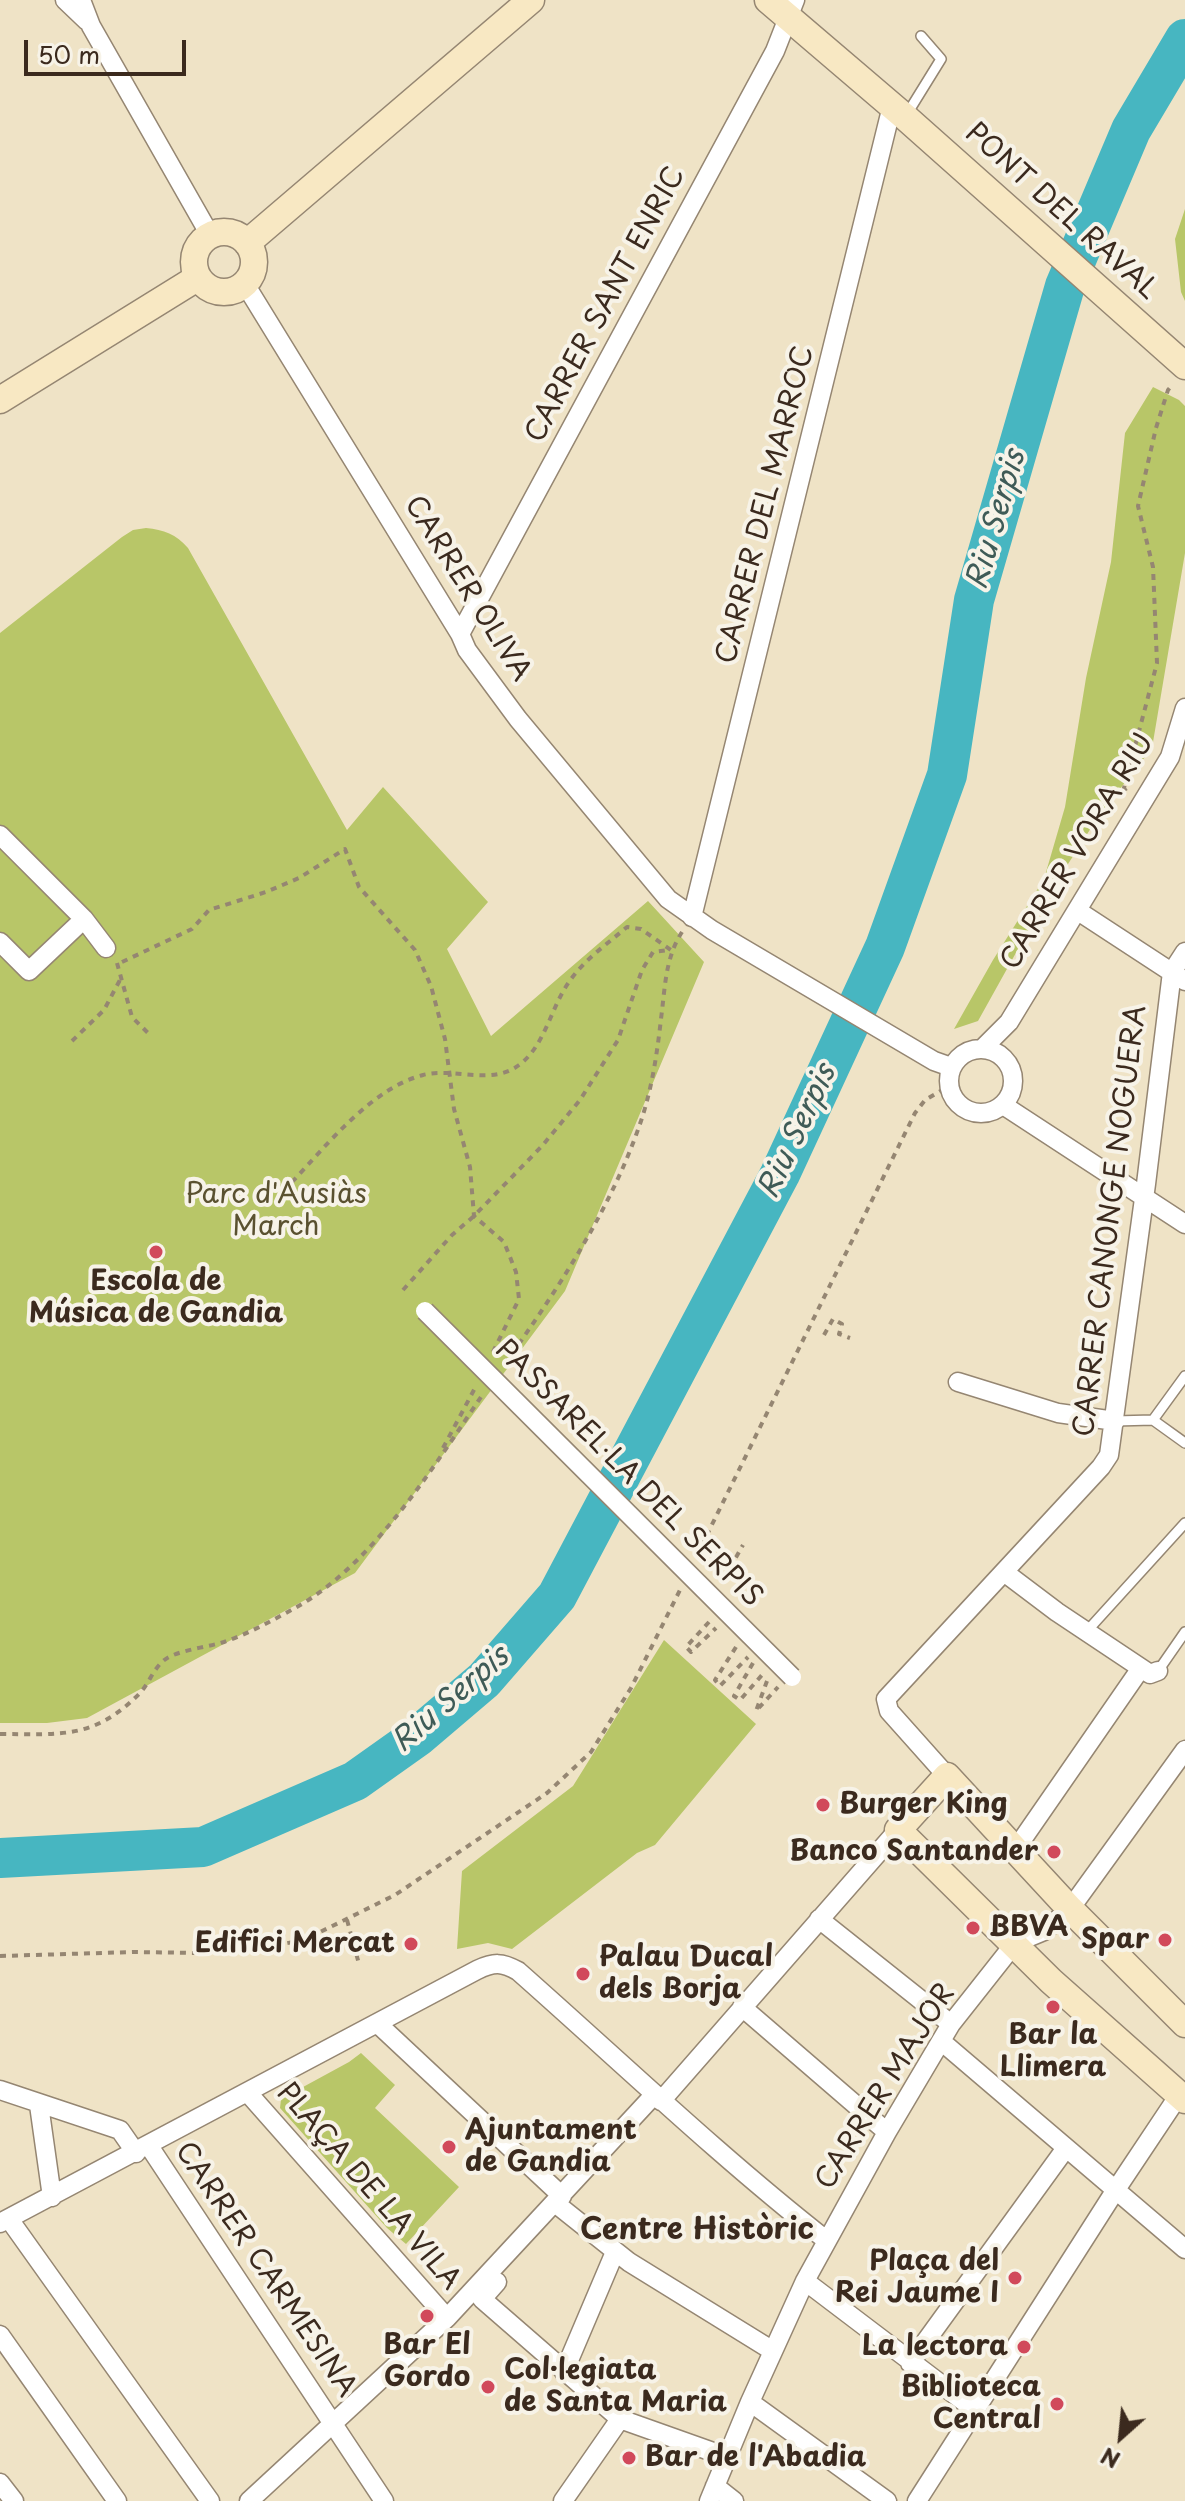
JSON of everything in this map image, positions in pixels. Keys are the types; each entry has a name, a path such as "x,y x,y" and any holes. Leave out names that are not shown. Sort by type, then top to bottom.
{"street":[{"path":"65,0 91,26"},
{"path":"81,0 91,26 210,235"},
{"path":"247,243 531,0"},
{"name":"PONT DEL RAVAL","path":"768,0 792,9 1181,373"},
{"name":"CARRER SANT ENRIC","path":"460,634 768,65 792,9"},
{"name":"CARRER DEL MARROC","path":"692,917 899,111"},
{"path":"232,233 247,243 254,260 254,270 245,284 224,293 213,291 197,278 195,252 210,235 232,233"},
{"path":"0,400 197,278"},
{"name":"CARRER OLIVA","path":"245,284 467,650 518,719 668,899 712,930 943,1064"},
{"name":"CARRER VORA RIU","path":"983,1048 1009,1022 1141,807 1174,749 1185,708"},
{"path":"0,835 84,919 112,956"},
{"path":"1078,911 1178,977"},
{"path":"0,942 29,971 84,919"},
{"name":"CARRER CANONGE NOGUERA","path":"947,1776 889,1711 886,1699 1109,1455 1144,1196 1178,977 1185,952"},
{"name":"CARRER VORA RIU","path":"1007,1061 1009,1022"},
{"path":"983,1048 996,1052 1007,1061 1014,1079 1013,1088 1003,1105 986,1113 968,1110 955,1100 943,1064 964,1053 983,1048"},
{"path":"1003,1105 1185,1224"},
{"name":"PASSAREL·LA DEL SERPIS","path":"425,1311 789,1682"},
{"path":"958,1382 1058,1413 1115,1421"},
{"path":"1004,1572 1087,1631 1150,1670 1015,1850"},
{"name":"CARRER MAJOR","path":"712,2493 805,2281 951,2024 1015,1943 1044,1931 1070,1909 1185,1750"},
{"path":"249,2501 447,2318 477,2295 742,2007 947,1776 1070,1909 1185,2024"},
{"path":"898,1830 1051,1981 1182,2098 1115,2191 917,2501"},
{"path":"819,1919 951,2024"},
{"path":"210,2501 5,2221 491,1964 504,1963 518,1971 765,2192 826,2240"},
{"path":"742,2007 887,2132"},
{"path":"378,2024 560,2203 615,2252 773,2351"},
{"path":"941,2041 1185,2249"},
{"name":"CARRER CARMESINA","path":"0,2090 120,2130 143,2149 384,2501"},
{"name":"PLAÇA DE LA VILA","path":"248,2093 447,2318"},
{"path":"39,2105 52,2197"},
{"path":"910,2363 1066,2148"},
{"path":"564,2372 615,2252"},
{"path":"805,2281 975,2410"},
{"path":"477,2295 620,2419 727,2457"},
{"path":"0,2335 117,2501"},
{"path":"750,2402 887,2501"},
{"path":"563,2501 620,2419"},
{"path":"0,2483 14,2501"},
{"path":"712,2493 734,2501"}],"lane":[{"path":"899,111 941,59 921,36"},
{"path":"1153,1420 1185,1376"},
{"path":"1115,1421 1153,1420 1185,1443"},
{"path":"1087,1631 1185,1523"},
{"path":"1150,1670 1185,1632"}],"path":[{"path":"1141,807 1124,788 1157,663 1153,567 1138,506 1168,390 1181,373"},
{"path":"150,1035 132,1017 112,956 192,929 209,910 299,878 345,849 359,887 415,950 431,986 445,1039 454,1109 470,1167 474,1216 504,1242 516,1272 519,1299 492,1354"},
{"path":"503,1368 570,1269 626,1160 654,1072 671,950 692,917"},
{"path":"292,1182 344,1128 398,1084 425,1075 449,1072 475,1076 503,1074 521,1064 535,1048 567,984 579,969 627,927 641,929 671,950"},
{"path":"403,1290 452,1235 542,1146 580,1100 618,1040 642,970 653,952 671,950"},
{"path":"72,1041 104,1010 121,978"},
{"path":"690,1570 915,1113 925,1100 949,1086"},
{"path":"824,1335 833,1319 842,1324 839,1334 850,1338"},
{"path":"433,1468 478,1382"},
{"path":"0,1734 75,1733 93,1728 123,1709 143,1689 159,1664 170,1657 227,1641 298,1607 334,1579 379,1536 433,1468 490,1385"},
{"path":"730,1568 743,1545"},
{"path":"0,1956 236,1950 304,1940 395,1895 547,1793 591,1752 612,1721 683,1584"},
{"path":"676,1598 685,1602"},
{"path":"702,1613 710,1621 686,1647 691,1652 716,1628 721,1632"},
{"path":"731,1642 736,1647 715,1680 720,1686 748,1657 753,1662 734,1696 740,1700 764,1673 769,1677 756,1711 778,1687 789,1682"},
{"path":"347,1919 359,1964"}],"green space":[{"path":"1185,209 1185,301 1181,292 1175,239"},
{"path":"1153,387 1185,406 1185,553 1152,748 1098,817 1047,897 978,1021 954,1029 1044,879 1065,807 1086,678 1111,562 1125,433"},
{"name":"Parc d'Ausiàs March","path":"146,528 169,534 188,548 347,830 383,787 488,902 447,949 491,1036 648,901 704,962 565,1291 355,1573 87,1718 47,1723 0,1723 0,633 122,537 133,530"},
{"path":"664,1640 756,1724 655,1845 637,1853 512,1949 488,1943 457,1949 462,1871 573,1786"},
{"path":"361,2053 395,2085 375,2108 459,2187 406,2244 387,2228 280,2108 281,2099"}],"waterway":[{"name":"Riu Serpis","path":"0,1858 203,1847 355,1781 417,1737 484,1680 557,1596 780,1174 885,947 947,775 974,600 1065,286 1131,130 1185,39"}],"place":[{"name":"Escola de Música de Gandia","path":"156,1252"},
{"name":"Burger King","path":"823,1805"},
{"name":"Banco Santander","path":"1054,1852"},
{"name":"BBVA","path":"973,1928"},
{"name":"Spar","path":"1165,1940"},
{"name":"Edifici Mercat","path":"411,1944"},
{"name":"Palau Ducal dels Borja","path":"583,1974"},
{"name":"Bar la Llimera","path":"1053,2007"},
{"name":"Ajuntament de Gandia","path":"449,2147"},
{"name":"Plaça del Rei Jaume I","path":"1015,2278"},
{"name":"Bar El Gordo","path":"427,2316"},
{"name":"La lectora","path":"1024,2347"},
{"name":"Col·legiata de Santa Maria","path":"488,2387"},
{"name":"Biblioteca Central","path":"1057,2404"},
{"name":"Bar de l'Abadia","path":"629,2458"}],"district":[{"name":"Centre Històric","path":"697,2231"}]}
